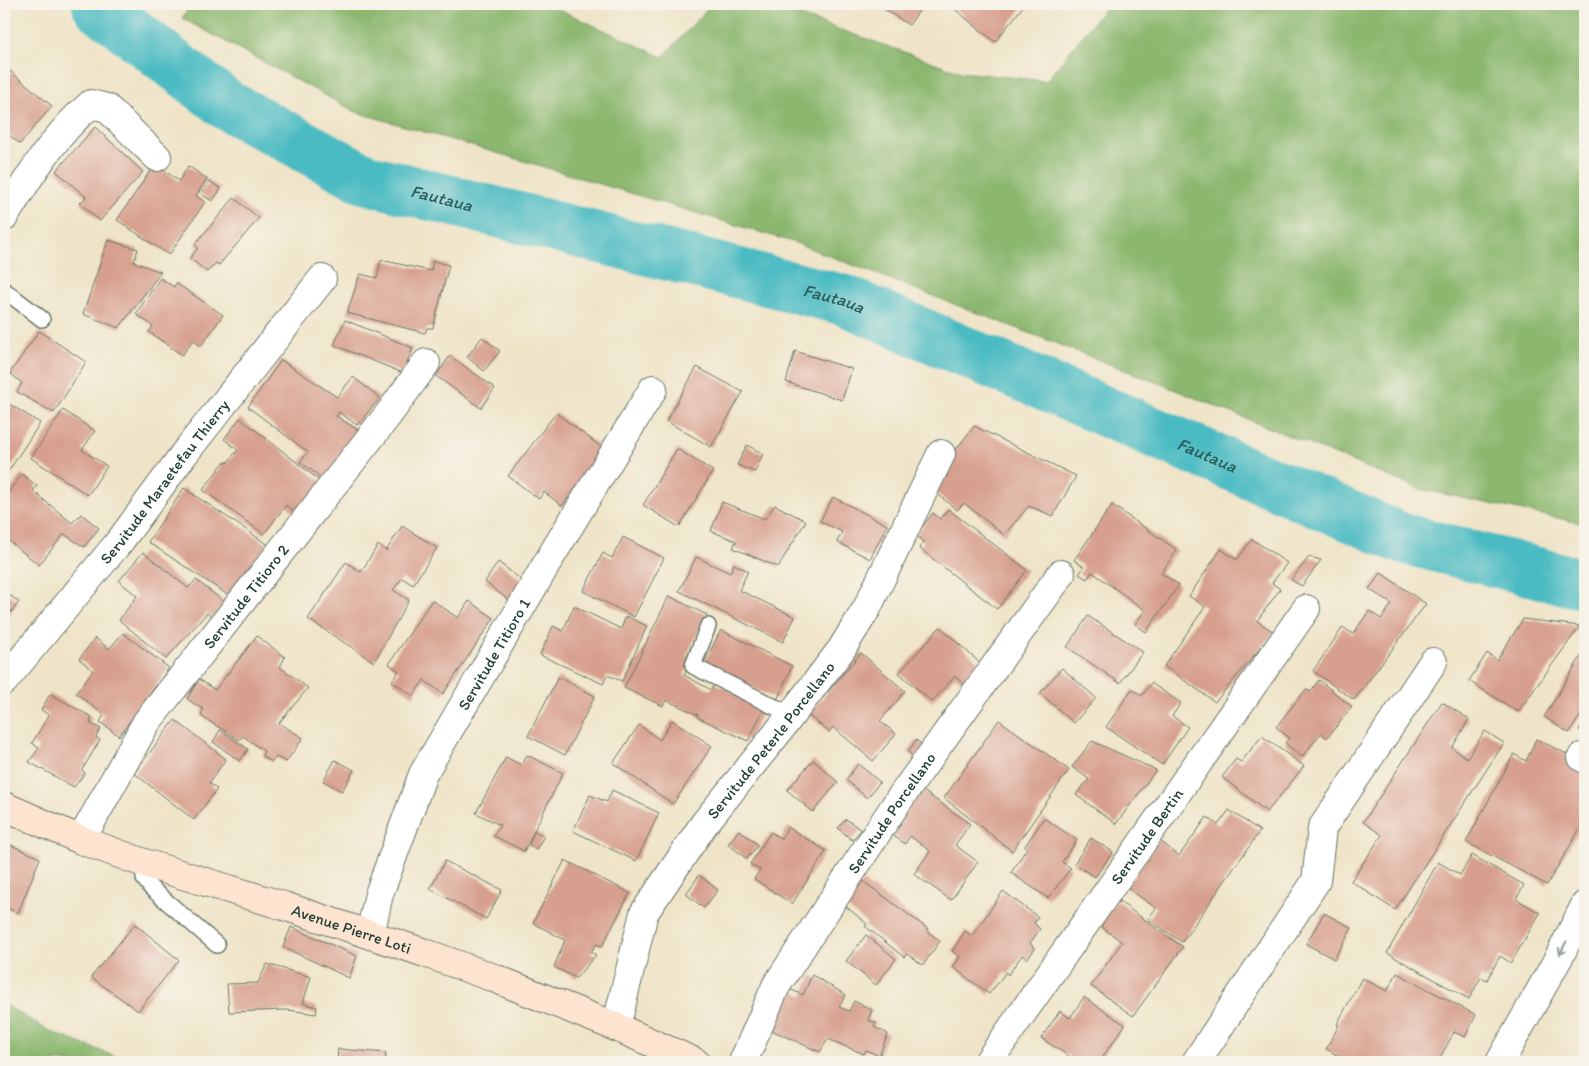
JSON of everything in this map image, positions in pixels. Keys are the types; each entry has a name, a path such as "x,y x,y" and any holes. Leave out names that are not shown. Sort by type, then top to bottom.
{"main road":[{"name":"Avenue Pierre Loti","path":"4,806 82,840 144,863 284,906 494,978 616,1027 695,1062"}],"street":[{"path":"4,217 33,170 76,116 91,104 107,108 157,157"},
{"name":"Servitude Maraetefau Thierry","path":"4,682 120,540 184,454 322,279"},
{"name":"Servitude Titioro 2","path":"82,840 146,723 388,415 426,363"},
{"name":"Servitude Titioro 1","path":"370,936 379,894 422,774 551,556 653,389"},
{"name":"Servitude Peterle Porcellano","path":"616,1027 644,912 704,824 841,650 867,608 941,454"},
{"name":"Servitude Porcellano","path":"743,1062 776,986 898,801 1061,574"},
{"name":"Servitude Bertin","path":"988,1062 1306,608"},
{"path":"1196,1062 1316,881 1322,828 1433,662"},
{"path":"1504,1060 1585,904"}],"lane":[{"path":"4,290 42,319"},
{"path":"708,626 693,666 791,715"},
{"path":"144,863 144,879 151,888 217,945"}],"green space":[{"path":"192,4 547,4 663,57 712,4 767,4 961,72 1046,81 1108,4 1585,4 1585,524 1420,489 1156,382 796,243 356,112 182,18"},
{"path":"4,1004 51,1032 130,1062 4,1062"}],"building":[{"path":"877,4 924,4 909,25"},
{"path":"952,4 1025,4 995,42 951,6"},
{"path":"4,66 52,106 20,144 4,131"},
{"path":"95,127 143,172 100,221 80,203 86,197 56,171"},
{"path":"155,164 179,181 188,166 207,179 196,196 205,202 169,255 117,220"},
{"path":"4,167 9,171 4,178"},
{"path":"210,181 221,189 212,201 201,194"},
{"path":"234,198 259,218 219,265 216,263 207,272 190,258 198,248 195,244"},
{"path":"108,240 138,249 134,262 161,272 119,328 83,314"},
{"path":"381,260 431,271 433,261 449,265 433,328 427,328 425,333 347,313 360,274 377,278"},
{"path":"160,278 174,287 176,283 223,315 201,346 193,340 182,355 149,332 153,326 136,314"},
{"path":"345,320 413,348 403,373 334,345"},
{"path":"39,331 86,362 54,413 17,392 22,383 10,373"},
{"path":"482,337 500,351 484,371 467,357"},
{"path":"795,351 852,369 842,400 786,382"},
{"path":"450,356 495,388 481,408 436,376"},
{"path":"281,360 337,397 353,377 380,398 357,425 339,412 336,416 358,430 325,480 300,462 308,452 248,407"},
{"path":"697,367 743,392 711,447 666,421"},
{"path":"6,402 40,423 4,478 4,405"},
{"path":"63,410 95,431 82,450 107,466 88,495 31,458"},
{"path":"556,413 605,450 562,506 544,492 539,499 508,476"},
{"path":"240,418 323,483 299,516 286,505 264,534 203,490 224,462 227,463 238,450 224,439"},
{"path":"974,426 1076,476 1053,516 1029,506 1004,535 964,503 957,510 934,491 947,477 951,456"},
{"path":"747,445 763,454 755,472 737,465"},
{"path":"677,449 713,471 679,527 643,505"},
{"path":"22,474 37,486 33,491 72,523 81,514 99,528 84,547 64,534 39,565 4,537 4,498"},
{"path":"184,488 273,548 234,599 148,542"},
{"path":"833,497 887,525 870,559 837,542 842,532 820,521"},
{"path":"722,502 765,519 775,505 806,521 778,567 733,548 736,541 711,531"},
{"path":"1112,505 1177,550 1161,573 1179,585 1146,632 1135,624 1145,610 1092,572 1087,579 1079,574 1084,567 1074,560"},
{"path":"948,509 1027,570 997,609 919,548 924,542 916,535 933,513 940,519"},
{"path":"402,526 437,548 413,585 402,578 393,590 409,600 374,662 308,619 346,562 361,572 378,545 386,551"},
{"path":"623,537 664,558 634,617 583,591 603,553 612,558"},
{"path":"1252,539 1287,563 1272,583 1280,589 1257,621 1274,632 1215,702 1164,666 1205,607 1189,596 1221,549 1237,560"},
{"path":"143,552 188,588 196,580 226,603 213,618 207,613 166,659 119,620 137,596 119,581"},
{"path":"696,557 730,573 734,564 748,571 739,590 795,617 783,642 679,591"},
{"path":"1309,557 1321,560 1302,586 1291,580"},
{"path":"498,562 523,581 511,602 485,582"},
{"path":"1381,573 1426,604 1354,700 1313,671 1343,627 1353,634 1369,611 1381,619 1392,604 1369,589"},
{"path":"4,591 19,602 4,621"},
{"path":"669,596 707,615 686,657 692,660 684,675 711,690 715,683 764,709 748,741 666,700 663,706 624,688"},
{"path":"432,600 458,618 469,601 494,618 443,694 424,680 413,696 392,681 399,671 389,664"},
{"path":"574,606 621,629 626,616 647,626 622,681 607,675 603,684 540,655 553,626 563,631"},
{"path":"1088,616 1143,652 1120,683 1067,647"},
{"path":"1523,619 1580,626 1518,712 1469,681 1487,653 1497,660"},
{"path":"940,627 982,665 964,684 955,676 932,702 899,673"},
{"path":"721,630 792,666 777,700 704,663"},
{"path":"123,633 169,668 119,736 100,722 104,715 76,693 93,670 79,659 95,638 109,649"},
{"path":"257,636 285,657 280,667 308,688 279,723 303,738 286,762 276,757 272,762 262,756 264,751 243,736 239,740 201,716 203,709 187,699 199,679 215,690"},
{"path":"861,653 905,691 880,721 896,734 873,761 833,727 829,732 808,715"},
{"path":"1582,655 1585,657 1585,709 1569,733 1544,717"},
{"path":"1062,668 1096,698 1074,723 1040,693"},
{"path":"558,677 595,696 565,755 528,736"},
{"path":"1319,680 1352,707 1327,738 1321,733 1302,757 1285,743 1289,738 1276,727 1306,689 1310,692"},
{"path":"1151,683 1181,703 1172,716 1188,727 1162,765 1106,727 1132,689 1142,696"},
{"path":"50,694 92,717 90,723 101,729 96,737 100,740 82,770 85,773 74,787 29,762 39,748 32,743 49,715 41,710"},
{"path":"1442,702 1469,719 1452,748 1467,758 1485,731 1504,743 1395,910 1351,881 1382,835 1363,822"},
{"path":"1585,718 1585,733 1579,730"},
{"path":"175,720 226,759 209,783 217,789 194,820 134,773"},
{"path":"672,720 712,746 673,804 613,763 639,725 660,740"},
{"path":"999,720 1069,770 1012,851 944,798"},
{"path":"220,730 248,749 240,761 213,742"},
{"path":"1262,736 1304,766 1267,812 1222,777 1236,759 1241,762"},
{"path":"1536,739 1567,754 1566,756 1585,767 1585,820 1547,885 1466,842 1514,754 1526,761"},
{"path":"916,740 925,747 915,758 908,752"},
{"path":"1092,741 1156,770 1116,824 1076,795 1089,779 1072,767"},
{"path":"527,755 563,773 524,851 494,836 500,825 476,813 506,757 521,765"},
{"path":"335,760 354,770 342,791 323,781"},
{"path":"813,760 838,782 813,812 787,790"},
{"path":"858,764 880,782 867,798 846,780"},
{"path":"612,790 659,813 636,861 573,831 590,795 607,802"},
{"path":"922,790 970,824 955,845 978,862 951,900 914,874 930,851 910,836 905,844 891,834"},
{"path":"1229,810 1260,831 1182,942 1148,919 1156,908 1126,887 1159,840 1179,856 1207,817 1218,825"},
{"path":"1044,818 1077,840 1062,862 1071,868 1048,898 1011,873 1027,848 1025,846"},
{"path":"846,819 861,830 852,840 838,828"},
{"path":"788,827 826,851 792,904 754,879 760,870 750,864 771,832 781,839"},
{"path":"739,830 758,845 747,859 728,844"},
{"path":"534,831 544,836 536,850 529,845"},
{"path":"1091,838 1113,852 1095,877 1074,864"},
{"path":"4,842 40,858 18,913 4,907"},
{"path":"1472,855 1524,885 1516,899 1540,913 1511,963 1500,956 1487,980 1481,977 1469,999 1387,953 1438,862 1460,875"},
{"path":"565,860 630,893 602,946 596,944 591,952 596,955 576,978 554,967 565,940 533,923"},
{"path":"445,861 502,890 486,919 430,889"},
{"path":"699,875 718,890 704,908 686,894"},
{"path":"863,881 928,929 927,931 940,941 923,965 907,954 904,957 865,926 867,924 844,905"},
{"path":"1003,891 1038,917 1034,923 1040,929 1030,943 1035,949 1027,959 1022,955 1008,975 1006,972 989,994 953,967 960,957 952,951 965,931 972,936"},
{"path":"1117,900 1183,947 1133,1016 1091,986 1122,942 1099,925"},
{"path":"1324,913 1352,928 1334,959 1306,944"},
{"path":"135,924 179,960 138,1011 91,977"},
{"path":"291,927 357,956 349,978 283,947"},
{"path":"866,935 896,959 876,985 846,961"},
{"path":"267,964 311,977 303,1003 317,1007 316,1014 288,1010 229,1012 227,984 258,983"},
{"path":"1397,973 1476,1015 1465,1037 1454,1032 1438,1062 1333,1062 1337,1055 1326,1049 1362,978 1387,991"},
{"path":"812,975 846,995 839,1007 849,1011 854,1001 872,1010 868,1020 876,1023 874,1027 888,1034 879,1056 866,1050 864,1054 828,1039 820,1052 771,1030 789,989 803,995"},
{"path":"1084,997 1125,1025 1099,1062 1067,1062 1070,1057 1041,1038 1060,1011 1070,1018"},
{"path":"338,1049 386,1053 385,1062 337,1062"}],"waterway":[{"name":"Fautaua","path":"97,4 227,105 366,179 844,300 1401,538 1575,582 1585,582"}]}
